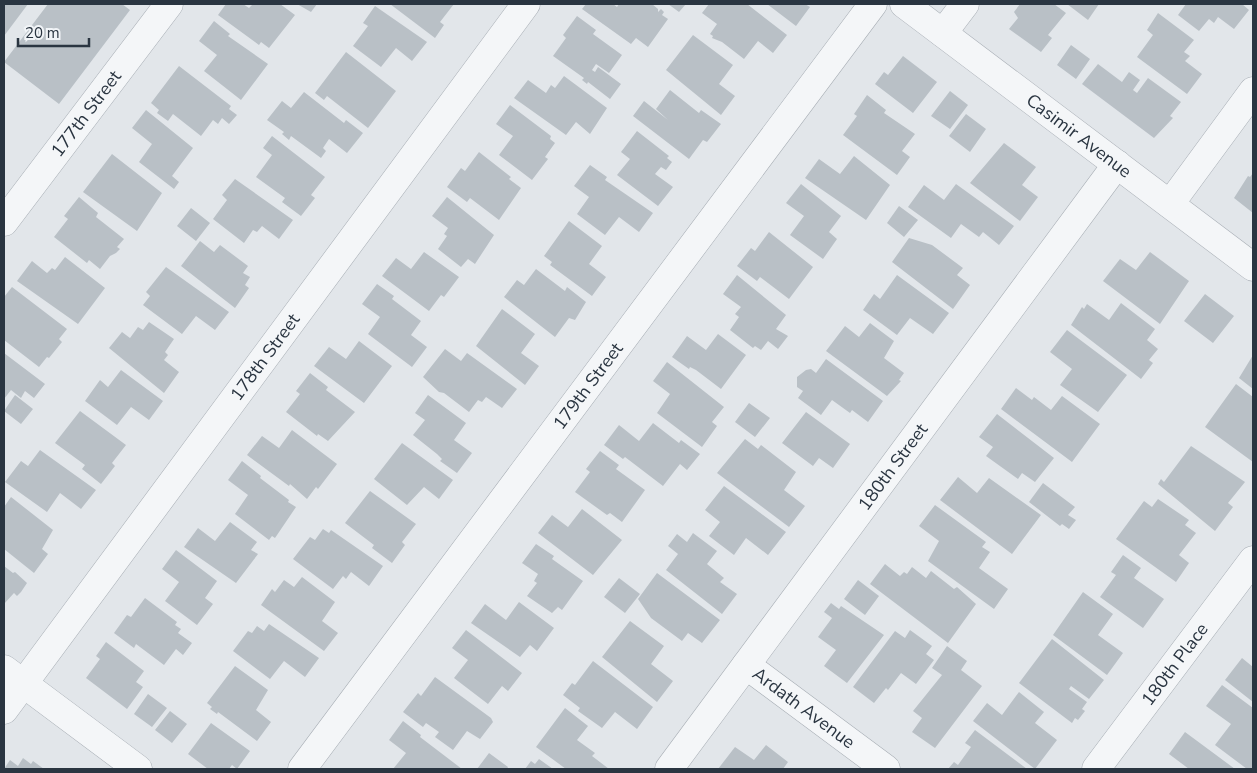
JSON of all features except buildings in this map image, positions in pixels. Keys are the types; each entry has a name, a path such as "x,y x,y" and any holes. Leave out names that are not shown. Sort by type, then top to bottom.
{"street":[{"name":"177th Street","path":"4,222 169,4"},
{"name":"178th Street","path":"4,710 13,676 526,4"},
{"name":"179th Street","path":"302,769 873,4"},
{"name":"Casimir Avenue","path":"904,4 1253,267"},
{"path":"943,33 965,4"},
{"path":"1170,204 1253,92"},
{"name":"180th Street","path":"669,769 1116,164"},
{"name":"180th Place","path":"1096,769 1253,560"},
{"name":"Ardath Avenue","path":"746,665 886,769"},
{"path":"13,676 138,769"}]}
